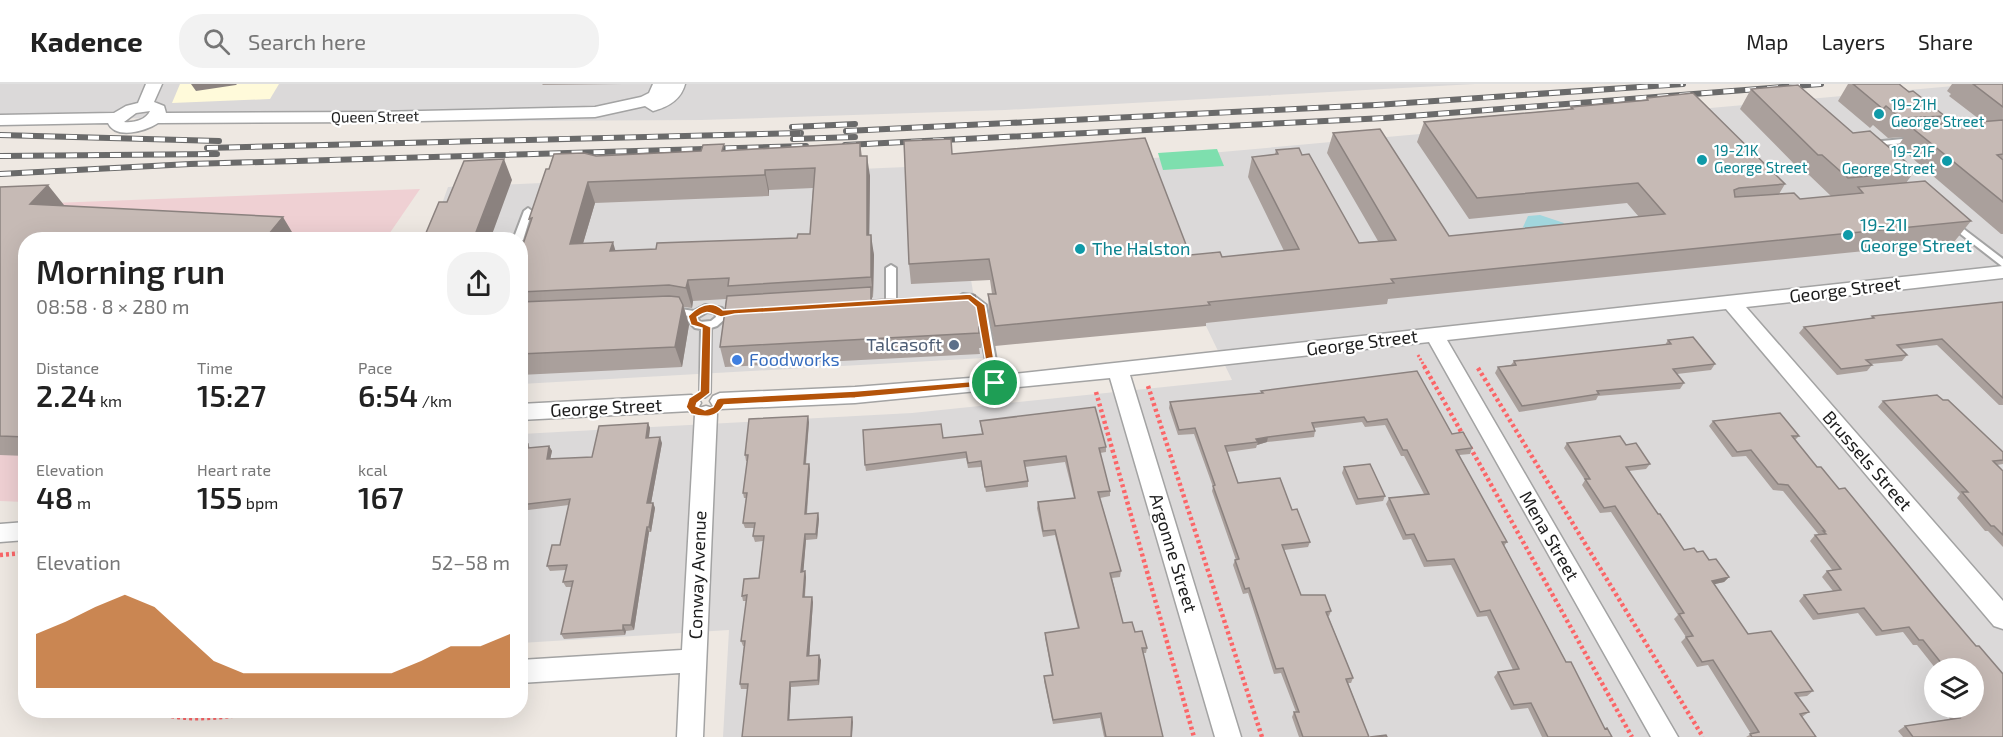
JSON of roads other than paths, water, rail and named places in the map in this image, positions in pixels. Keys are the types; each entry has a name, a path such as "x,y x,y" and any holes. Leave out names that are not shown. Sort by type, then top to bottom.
{"street":[{"path":"150,112 154,84"},
{"name":"Queen Street","path":"595,112 646,101 655,96 661,84"},
{"name":"Queen Street","path":"0,120 117,118 116,124 128,128 140,126 150,112 376,117 628,113 659,104 671,97 677,84"},
{"name":"George Street","path":"528,412 855,394 995,383 2003,272"},
{"name":"Brussels Street","path":"1732,303 2003,618"},
{"name":"Mena Street","path":"1434,334 1665,737"},
{"name":"Argonne Street","path":"1118,369 1228,737"},
{"name":"Conway Avenue","path":"690,737 706,403"},
{"path":"0,533 18,532"},
{"path":"528,671 694,661"}],"lane":[{"path":"1868,144 1926,139"},
{"path":"521,232 528,211"},
{"path":"1943,216 2003,264"},
{"path":"891,268 891,301"},
{"path":"947,298 970,297 981,305 995,383"},
{"path":"880,302 902,300"},
{"path":"710,307 724,313 718,321 706,327 694,323 692,320 694,314 710,307"},
{"path":"663,312 694,314"},
{"path":"706,327 706,403"}],"water":[{"path":"1540,215 1564,223 1556,237 1544,238 1523,227 1528,216"}],"railway":[{"path":"846,131 1376,105 1683,84"},
{"path":"845,145 1385,118 1821,84"},
{"path":"792,127 855,124"},
{"path":"207,148 801,133"},
{"path":"0,135 219,141"},
{"path":"793,139 855,137"},
{"path":"0,174 190,164 806,146"},
{"path":"0,156 217,154"}],"place":[{"name":"19-21H George Street","path":"1879,114"},
{"name":"19-21K George Street","path":"1702,160"},
{"name":"19-21F George Street","path":"1947,161"},
{"name":"19-21I George Street","path":"1848,235"},
{"name":"The Halston","path":"1080,249"},
{"name":"Talcasoft","path":"954,345"},
{"name":"Foodworks","path":"737,360"}]}
